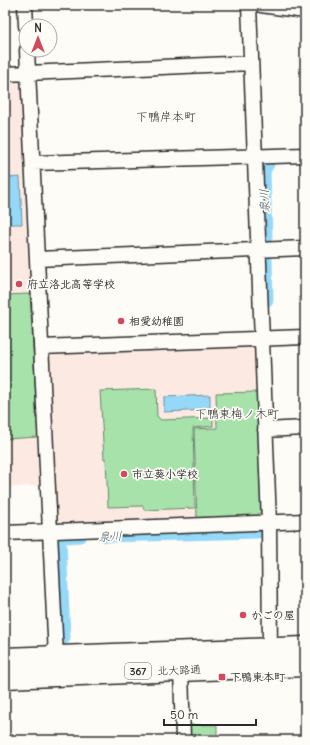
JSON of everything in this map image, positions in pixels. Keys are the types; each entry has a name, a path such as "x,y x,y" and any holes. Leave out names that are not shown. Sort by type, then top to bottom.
{"highway":[{"name":"北大路通","path":"5,677 181,669 270,658 305,648"},
{"name":"北大路通","path":"5,659 56,657 270,658 305,665"}],"street":[{"path":"25,5 26,18"},
{"path":"249,5 268,522 270,658"},
{"path":"261,5 305,11"},
{"path":"27,58 56,657"},
{"path":"5,74 251,63"},
{"path":"32,164 305,155"},
{"path":"37,259 305,248"},
{"path":"41,347 305,337"},
{"path":"265,430 305,428"},
{"path":"5,533 305,521"},
{"path":"181,669 183,740"}],"shaded area":[{"name":"府立洛北高等学校","path":"17,79 23,82 44,485 5,488 5,80"},
{"name":"市立葵小学校","path":"249,345 255,350 257,392 216,393 217,428 194,429 197,519 61,524 56,519 48,358 53,353"}],"green space":[{"path":"30,294 38,437 5,439 5,295"},
{"path":"156,389 157,416 161,420 213,418 213,426 193,428 195,508 144,510 143,506 108,507 106,459 104,459 100,391"},
{"path":"257,392 261,512 256,516 197,519 194,429 217,428 216,393"},
{"path":"189,725 217,725 217,740 190,740"}],"water":[{"path":"20,177 22,224 5,224 5,178"},
{"path":"210,395 210,410 164,412 164,397"}],"waterway":[{"name":"泉川","path":"266,239 264,171 268,164"},
{"name":"泉川","path":"266,259 267,300"},
{"name":"泉川","path":"106,536 258,532"},
{"name":"泉川","path":"64,638 60,541 64,537 80,536"}],"place":[{"name":"府立洛北高等学校","path":"19,284"},
{"name":"相愛幼稚園","path":"121,321"},
{"name":"市立葵小学校","path":"124,474"},
{"name":"かごの屋","path":"243,615"},
{"name":"下鴨東本町","path":"222,677"}],"district":[{"name":"下鴨岸本町","path":"166,116"},
{"name":"下鴨東梅ノ木町","path":"237,413"}]}
